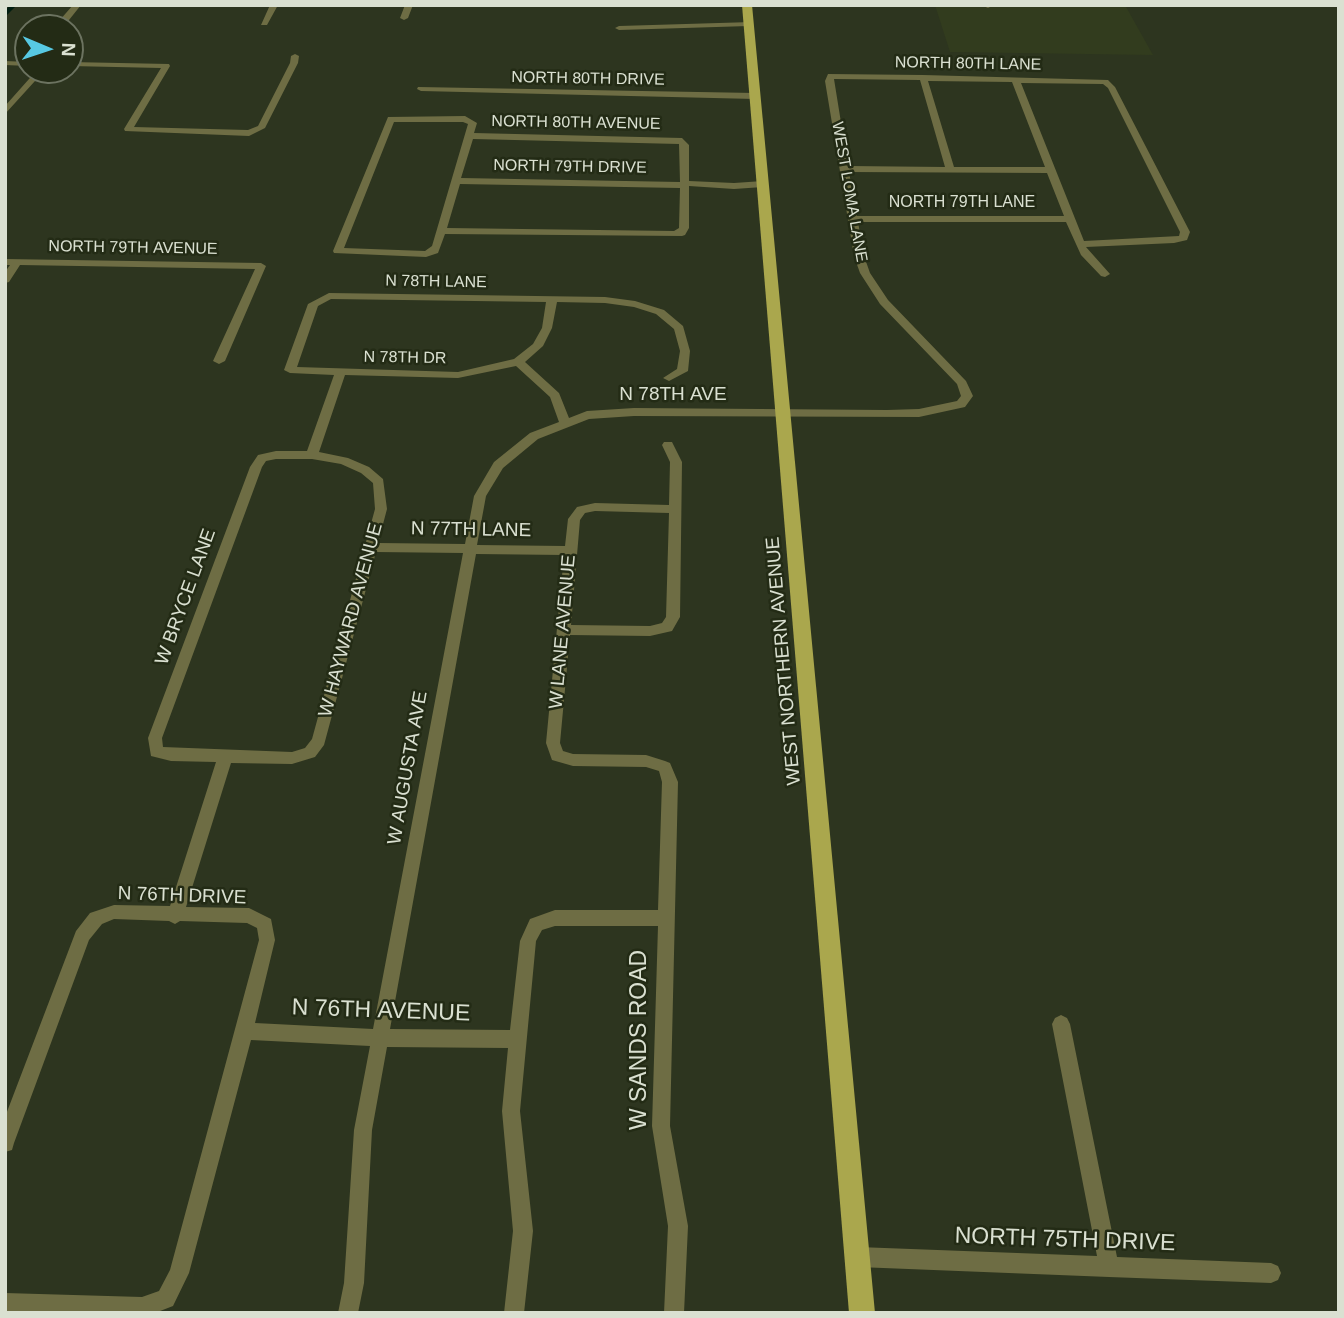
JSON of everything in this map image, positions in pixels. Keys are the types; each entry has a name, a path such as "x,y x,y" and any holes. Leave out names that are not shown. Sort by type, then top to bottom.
{"main road":[{"name":"WEST NORTHERN AVENUE","path":"747,5 863,1313"}],"street":[{"path":"264,23 274,5"},
{"path":"404,18 409,5"},
{"path":"618,27 749,24"},
{"path":"84,64 166,66 128,129 257,131 294,63 295,56"},
{"name":"NORTH 80TH LANE","path":"831,76 1105,82 1111,86 1185,232 1184,238 1080,244"},
{"name":"WEST LOMA LANE","path":"784,413 919,412 961,404 967,396 962,383 874,290 859,256 829,81 831,76"},
{"path":"923,77 950,169"},
{"path":"1015,79 1080,244 1105,274"},
{"path":"5,112 29,84"},
{"name":"NORTH 80TH DRIVE","path":"421,89 755,96"},
{"name":"NORTH 80TH AVENUE","path":"442,231 434,251 426,254 338,251 391,119 471,120 469,136 682,141 685,145 684,184"},
{"path":"469,136 442,231 682,233 684,184"},
{"path":"845,169 1051,170"},
{"name":"NORTH 79TH DRIVE","path":"456,181 762,184"},
{"name":"NORTH 79TH LANE","path":"853,219 1071,219"},
{"name":"NORTH 79TH AVENUE","path":"5,262 261,266 219,361"},
{"path":"5,280 17,262"},
{"name":"N 78TH LANE","path":"289,370 313,304 319,298 552,299"},
{"path":"565,422 555,396 518,362 538,346 547,328 552,299 605,299 660,312 679,328 685,351 682,371 669,378"},
{"name":"N 78TH DR","path":"289,370 458,375 518,362"},
{"path":"312,455 340,373"},
{"name":"N 78TH AVE","path":"565,422 587,415 634,412 784,413"},
{"name":"W AUGUSTA AVE","path":"348,1313 354,1283 363,1129 480,496 498,465 534,436 565,422"},
{"path":"565,630 650,631 667,627 673,617 676,462 668,445"},
{"name":"W HAYWARD AVENUE","path":"226,756 292,758 310,753 319,741 382,509 379,482 365,470 344,461 312,455 262,458"},
{"name":"W BRYCE LANE","path":"226,756 156,752 155,738 256,467 262,458"},
{"name":"W LANE AVENUE","path":"664,767 646,761 573,760 557,756 553,743 574,519 581,510 595,507 674,509"},
{"name":"N 77TH LANE","path":"370,547 570,551"},
{"path":"176,916 226,756"},
{"name":"W SANDS ROAD","path":"664,767 670,782 661,1126 678,1226 674,1313"},
{"name":"N 76TH DRIVE","path":"5,1143 82,936 96,918 114,912 176,916 249,916 265,924 267,940 244,1031"},
{"path":"514,1313 523,1231 511,1111 528,942 536,924 555,918 666,919"},
{"path":"1060,1024 1109,1267"},
{"path":"5,1303 142,1307 166,1299 179,1273 244,1031"},
{"name":"N 76TH AVENUE","path":"244,1031 380,1038 518,1039"},
{"name":"NORTH 75TH DRIVE","path":"858,1257 1271,1273"}],"shaded area":[{"path":"935,5 1125,5 1153,55 950,52"}],"waterway":[{"path":"5,15 14,5"}]}
